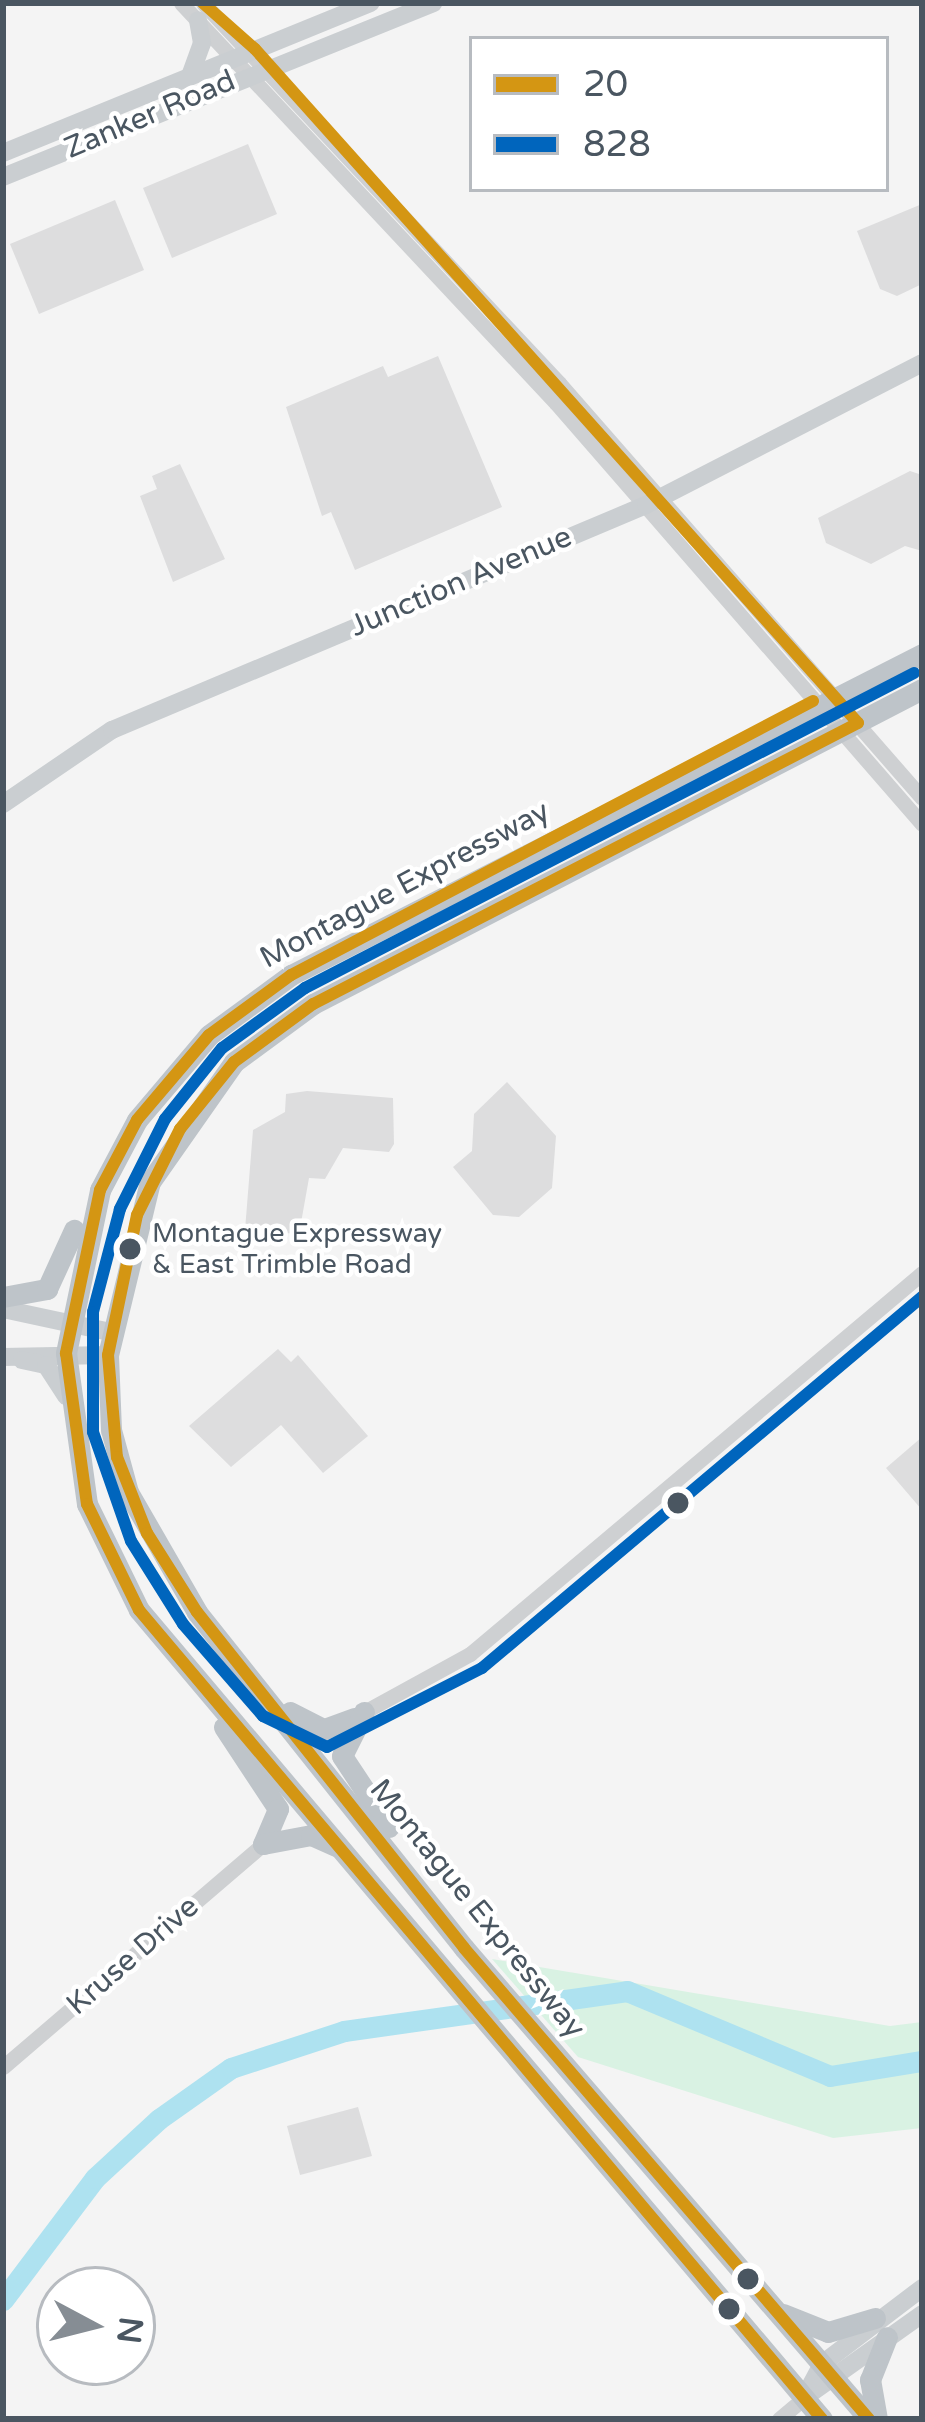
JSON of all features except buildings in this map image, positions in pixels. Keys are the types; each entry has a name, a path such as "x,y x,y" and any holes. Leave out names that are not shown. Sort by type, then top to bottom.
{"highway":[{"name":"Montague Expressway","path":"822,2419 209,1696 102,1546 67,1398 65,1353 100,1190 182,1063 255,998 922,654"},
{"name":"Montague Expressway","path":"873,2419 470,1956 274,1702 196,1612 147,1533 117,1457 109,1344 150,1182 234,1062 313,1004 922,689"},
{"path":"3,1297 39,1294 59,1278 79,1213 100,1190"},
{"path":"209,1696 278,1809 262,1844"},
{"path":"274,1702 324,1730 364,1712"},
{"path":"364,1712 342,1756 412,1876"},
{"path":"262,1844 311,1835 344,1851"},
{"path":"778,2311 828,2332 881,2327 870,2380 873,2419"}],"main road":[{"name":"Zanker Road","path":"3,153 371,3"},
{"name":"Zanker Road","path":"3,177 433,3"},
{"path":"190,76 202,44 201,11"},
{"name":"Junction Avenue","path":"3,804 112,730 654,501 922,363"},
{"path":"3,1309 109,1344"},
{"path":"7,1357 109,1344"},
{"path":"7,1357 46,1365 67,1398"},
{"path":"804,2398 922,2288"},
{"path":"881,2327 922,2314"}],"street":[{"path":"181,3 201,11 256,50 392,218"},
{"path":"201,11 236,58 392,218 654,501 827,700 922,824"},
{"path":"848,727 922,798"},
{"path":"364,1712 470,1654 922,1273"},
{"name":"Kruse Drive","path":"3,2067 262,1844"},
{"path":"779,2419 804,2398"}],"green space":[{"path":"492,1959 890,2026 922,2022 922,2128 833,2138 578,2057"}],"waterway":[{"path":"3,2300 95,2178 159,2119 231,2068 344,2031 627,1991 830,2076 922,2061"}],"transit line":[{"name":"20","path":"203,3 255,49 858,723 313,1004 234,1062 180,1129 137,1215 108,1355 117,1457 147,1533 197,1612 464,1948 869,2419"},
{"name":"828","path":"914,673 305,988 222,1048 165,1119 120,1209 93,1312 93,1432 131,1541 183,1624 263,1716 327,1747 482,1668 922,1297"},
{"name":"20","path":"813,701 291,975 209,1035 137,1120 100,1190 66,1353 87,1504 139,1610 822,2419"}],"place":[{"name":"Montague Expressway & East Trimble Road","path":"130,1249"}]}
